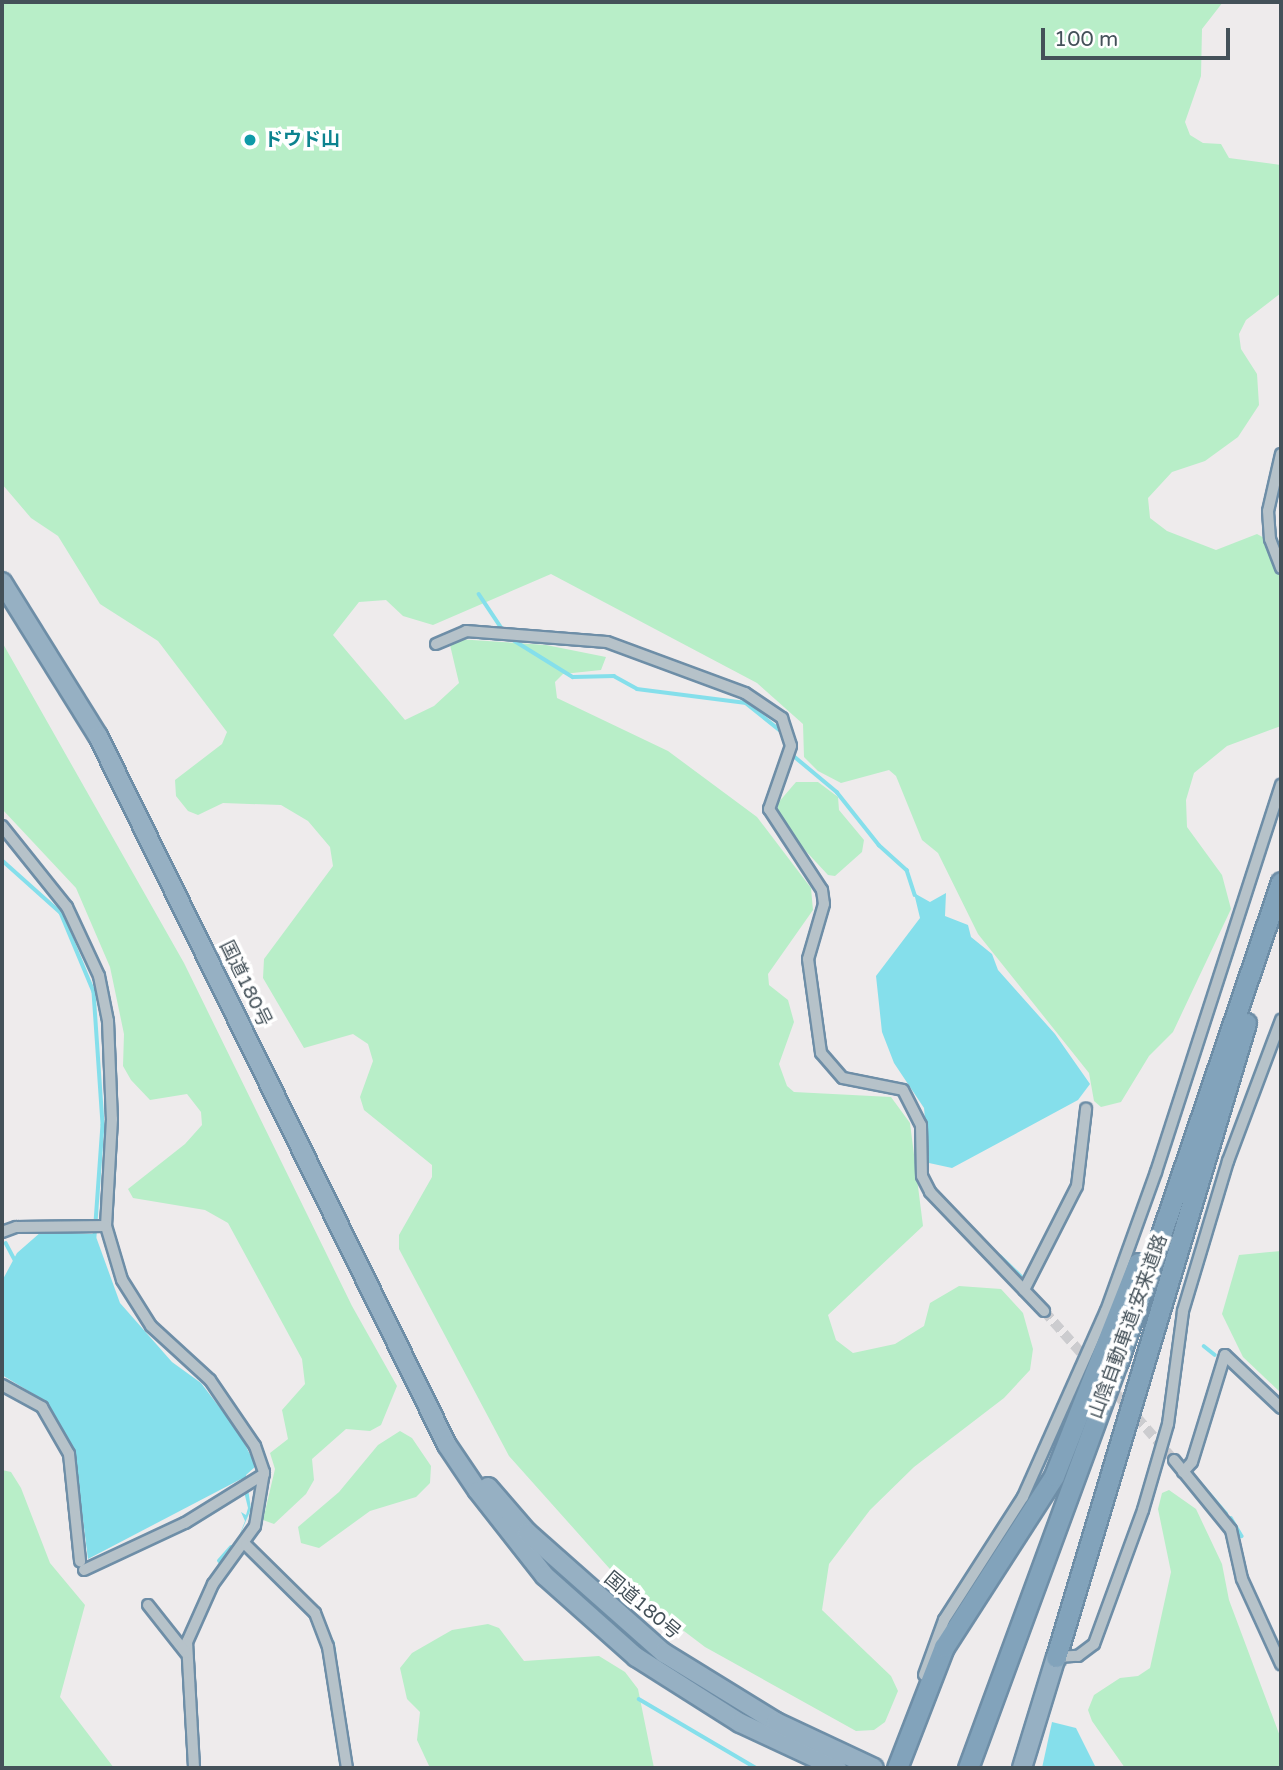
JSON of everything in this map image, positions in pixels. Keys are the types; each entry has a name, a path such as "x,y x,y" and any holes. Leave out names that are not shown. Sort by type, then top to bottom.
{"highway":[{"name":"国道180号","path":"2,582 98,736 447,1445 515,1541 577,1608 636,1657 706,1703 837,1768"},
{"path":"1022,1768 1208,1164 1281,882"},
{"name":"山陰自動車道;安来道路","path":"968,1768 1241,1002 1281,882"},
{"path":"897,1768 944,1647 1054,1476 1241,1002"},
{"name":"国道180号","path":"433,1414 527,1532 654,1645 766,1716 874,1768"}],"street":[{"path":"1281,454 1268,511 1281,568"},
{"path":"436,644 466,631 607,642 745,693 782,718 791,746 769,809 822,890 824,904 808,959 821,1053 843,1078 903,1090 917,1112 922,1176 930,1192 1044,1311"},
{"path":"897,1768 944,1620 1023,1497 1105,1311 1156,1172 1281,785"},
{"path":"2,826 67,907 99,976 108,1021 112,1119 106,1226 134,1304 167,1343 211,1380 255,1446 264,1474 246,1545 213,1584 186,1653 194,1768"},
{"path":"1056,1657 1078,1656 1094,1644 1143,1510 1168,1424 1186,1299 1228,1161 1281,1020"},
{"path":"1024,1290 1077,1186 1086,1109"},
{"path":"2,1232 16,1227 106,1226"},
{"path":"1182,1472 1192,1462 1225,1355 1281,1408"},
{"path":"2,1385 42,1407 69,1454 82,1565 120,1557 264,1474"},
{"path":"1174,1460 1231,1530 1242,1579 1281,1664"},
{"path":"246,1545 315,1613 328,1647 347,1768"},
{"path":"148,1605 186,1653"}],"green space":[{"path":"2,2 1223,2 1202,29 1201,76 1185,122 1190,135 1203,143 1221,144 1229,158 1281,165 1281,293 1246,320 1239,334 1241,349 1257,374 1259,405 1238,437 1205,461 1172,472 1148,498 1150,518 1167,531 1216,550 1257,534 1266,539 1281,581 1281,726 1227,746 1194,773 1186,800 1187,827 1222,875 1231,909 1173,1032 1149,1056 1121,1102 1101,1107 1094,1101 1089,1073 978,934 938,853 922,840 896,776 889,770 841,783 818,771 804,757 803,724 757,683 551,574 433,625 403,616 386,600 359,602 333,635 405,720 434,706 459,683 450,645 457,639 546,645 606,657 601,670 563,674 555,682 557,698 668,751 757,817 811,888 813,910 768,974 769,985 788,1000 794,1022 779,1064 787,1086 794,1092 891,1097 910,1123 923,1226 828,1315 836,1340 853,1353 895,1344 924,1326 930,1303 959,1286 1001,1289 1023,1313 1033,1349 1030,1370 1004,1398 914,1467 870,1510 829,1564 822,1610 891,1676 898,1691 885,1722 874,1730 856,1731 705,1647 626,1587 509,1456 399,1249 399,1235 432,1177 432,1165 364,1110 360,1097 373,1061 368,1044 353,1034 304,1048 263,978 264,959 333,866 330,847 308,821 281,805 223,803 198,815 188,811 176,796 175,780 222,744 227,732 158,641 100,604 58,536 31,518 2,484"},
{"path":"2,642 184,963 352,1306 397,1386 381,1425 370,1431 346,1429 312,1459 314,1480 306,1494 274,1524 263,1520 275,1469 270,1453 288,1439 282,1410 305,1384 302,1359 228,1223 205,1210 133,1198 128,1189 185,1144 202,1125 201,1112 187,1094 150,1100 131,1080 123,1066 124,1034 110,967 76,888 2,809"},
{"path":"796,782 818,782 838,797 839,810 864,840 862,852 835,876 828,875 776,819 778,803"},
{"path":"1281,1251 1281,1393 1243,1357 1222,1314 1239,1255"},
{"path":"400,1431 412,1438 431,1466 430,1483 416,1497 370,1511 319,1548 301,1543 298,1527 339,1492 378,1445"},
{"path":"2,1470 11,1472 21,1488 50,1563 85,1605 60,1697 114,1768 2,1768"},
{"path":"1169,1490 1196,1509 1222,1564 1229,1600 1281,1739 1281,1768 1125,1768 1092,1721 1088,1710 1094,1695 1120,1678 1138,1676 1150,1668 1171,1572 1158,1509 1162,1493"},
{"path":"488,1624 499,1628 524,1661 599,1656 625,1672 638,1689 654,1768 430,1768 417,1740 420,1712 407,1699 400,1668 412,1653 452,1630"}],"water":[{"path":"914,893 930,902 946,893 945,916 968,925 971,937 992,954 998,970 1055,1034 1090,1084 1078,1100 952,1168 929,1163 924,1108 894,1063 882,1032 876,976 920,918"},
{"path":"41,1232 95,1234 120,1303 172,1362 201,1383 239,1433 256,1466 246,1475 251,1509 236,1544 245,1521 241,1512 246,1515 248,1508 241,1479 88,1559 74,1449 45,1401 2,1375 2,1281 17,1253"},
{"path":"1052,1722 1076,1728 1096,1768 1042,1768"}],"waterway":[{"path":"479,594 503,630"},
{"path":"510,638 573,677 614,676 637,689 746,703 781,731"},
{"path":"795,757 837,792 879,845 907,870 915,895"},
{"path":"2,860 61,913 94,992 103,1125 95,1237"},
{"path":"6,1243 15,1260"},
{"path":"1000,1256 1021,1276"},
{"path":"1204,1346 1215,1355"},
{"path":"1195,1477 1226,1513"},
{"path":"1231,1518 1242,1536"},
{"path":"219,1561 231,1547"},
{"path":"333,1642 335,1653"},
{"path":"639,1699 756,1768"}],"tunnel":[{"path":"1044,1311 1090,1363"},
{"path":"1107,1383 1174,1460"}],"place":[{"name":"ドウド山","path":"250,140"}]}
